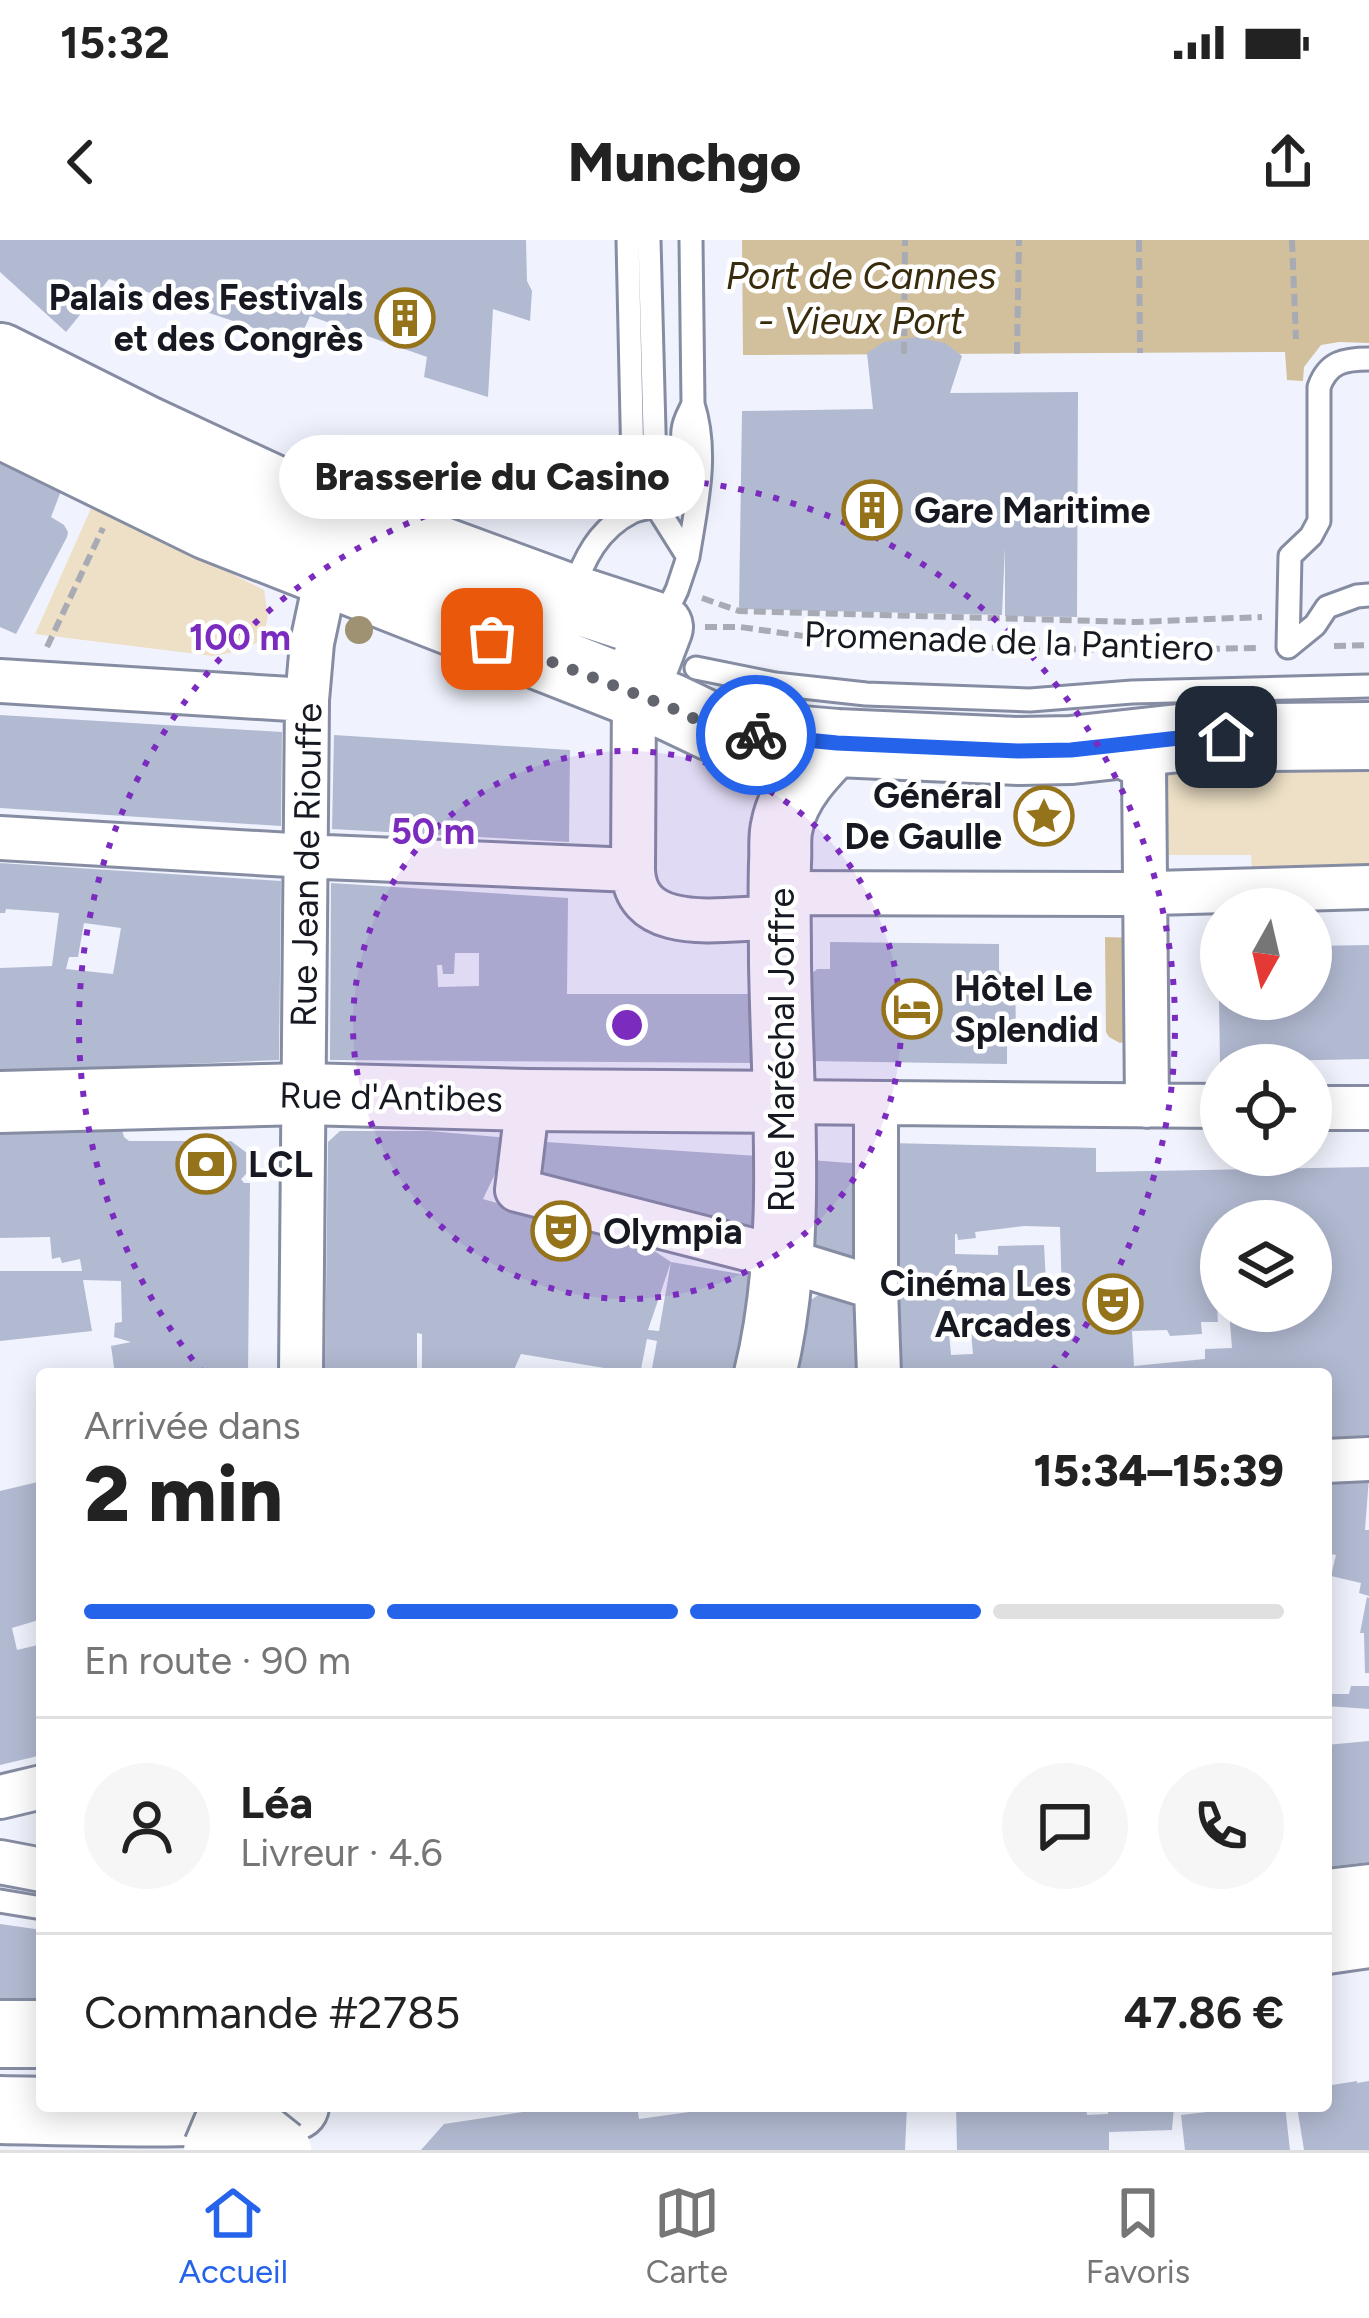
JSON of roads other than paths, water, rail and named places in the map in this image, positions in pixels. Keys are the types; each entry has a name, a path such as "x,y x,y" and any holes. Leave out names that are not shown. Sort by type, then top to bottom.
{"main road":[{"path":"0,357 273,489 333,543 673,671"},
{"path":"0,424 209,526 333,543 570,598 767,737 1018,751 1179,738 1369,736"},
{"path":"1332,1939 1369,1934"},
{"path":"1332,1973 1369,1970"},
{"path":"0,2034 36,2034"},
{"path":"0,2110 36,2111"},
{"path":"69,2112 138,2114 250,2129"}],"street":[{"name":"Rue Jean de Riouffe","path":"301,1368 307,700 312,643 333,543"},
{"path":"673,671 633,870 638,895 660,915 695,920 780,905 1369,887"},
{"path":"15,681 307,700"},
{"name":"Rue Maréchal Joffre","path":"767,1368 782,1259 782,826 802,782 837,743"},
{"path":"1131,761 1144,766 1147,1106"},
{"path":"0,838 633,870"},
{"name":"Rue d'Antibes","path":"0,1102 304,1094 783,1102"},
{"path":"528,1100 517,1190 876,1288"},
{"path":"783,1102 1200,1106"},
{"path":"876,1103 879,1368"},
{"path":"1332,1108 1369,1108"},
{"path":"1332,1461 1369,1460"},
{"path":"0,1797 36,1788"},
{"path":"0,1862 36,1869"},
{"path":"1332,1889 1369,1886"}],"lane":[{"path":"628,240 645,508 688,557"},
{"path":"645,508 649,240"},
{"path":"691,240 693,404 701,447 688,557 677,590 673,671 866,694 1030,700 1132,692 1369,686"},
{"path":"1369,358 1334,364 1319,387 1319,521 1290,556 1288,647 1315,626 1327,607 1369,596"},
{"path":"570,598 593,544 612,525 675,494 681,479 683,424 693,404"},
{"path":"0,1883 36,1890"},
{"path":"0,1901 36,1907"}],"water":[{"name":"Port de Cannes - Vieux Port","path":"742,240 1369,240 1369,343 1321,345 1304,367 1303,381 1287,380 1285,352 743,355"},
{"path":"1105,937 1139,938 1127,1041 1120,1043 1106,1032"}],"place":[{"name":"Palais des Festivals et des Congrès","path":"405,318"},
{"name":"Gare Maritime","path":"872,510"},
{"name":"Brasserie du Casino","path":"492,639"},
{"name":"Général De Gaulle","path":"1044,816"},
{"name":"Hôtel Le Splendid","path":"912,1009"},
{"name":"LCL","path":"206,1164"},
{"name":"Olympia","path":"561,1231"},
{"name":"Cinéma Les Arcades","path":"1113,1304"}]}
